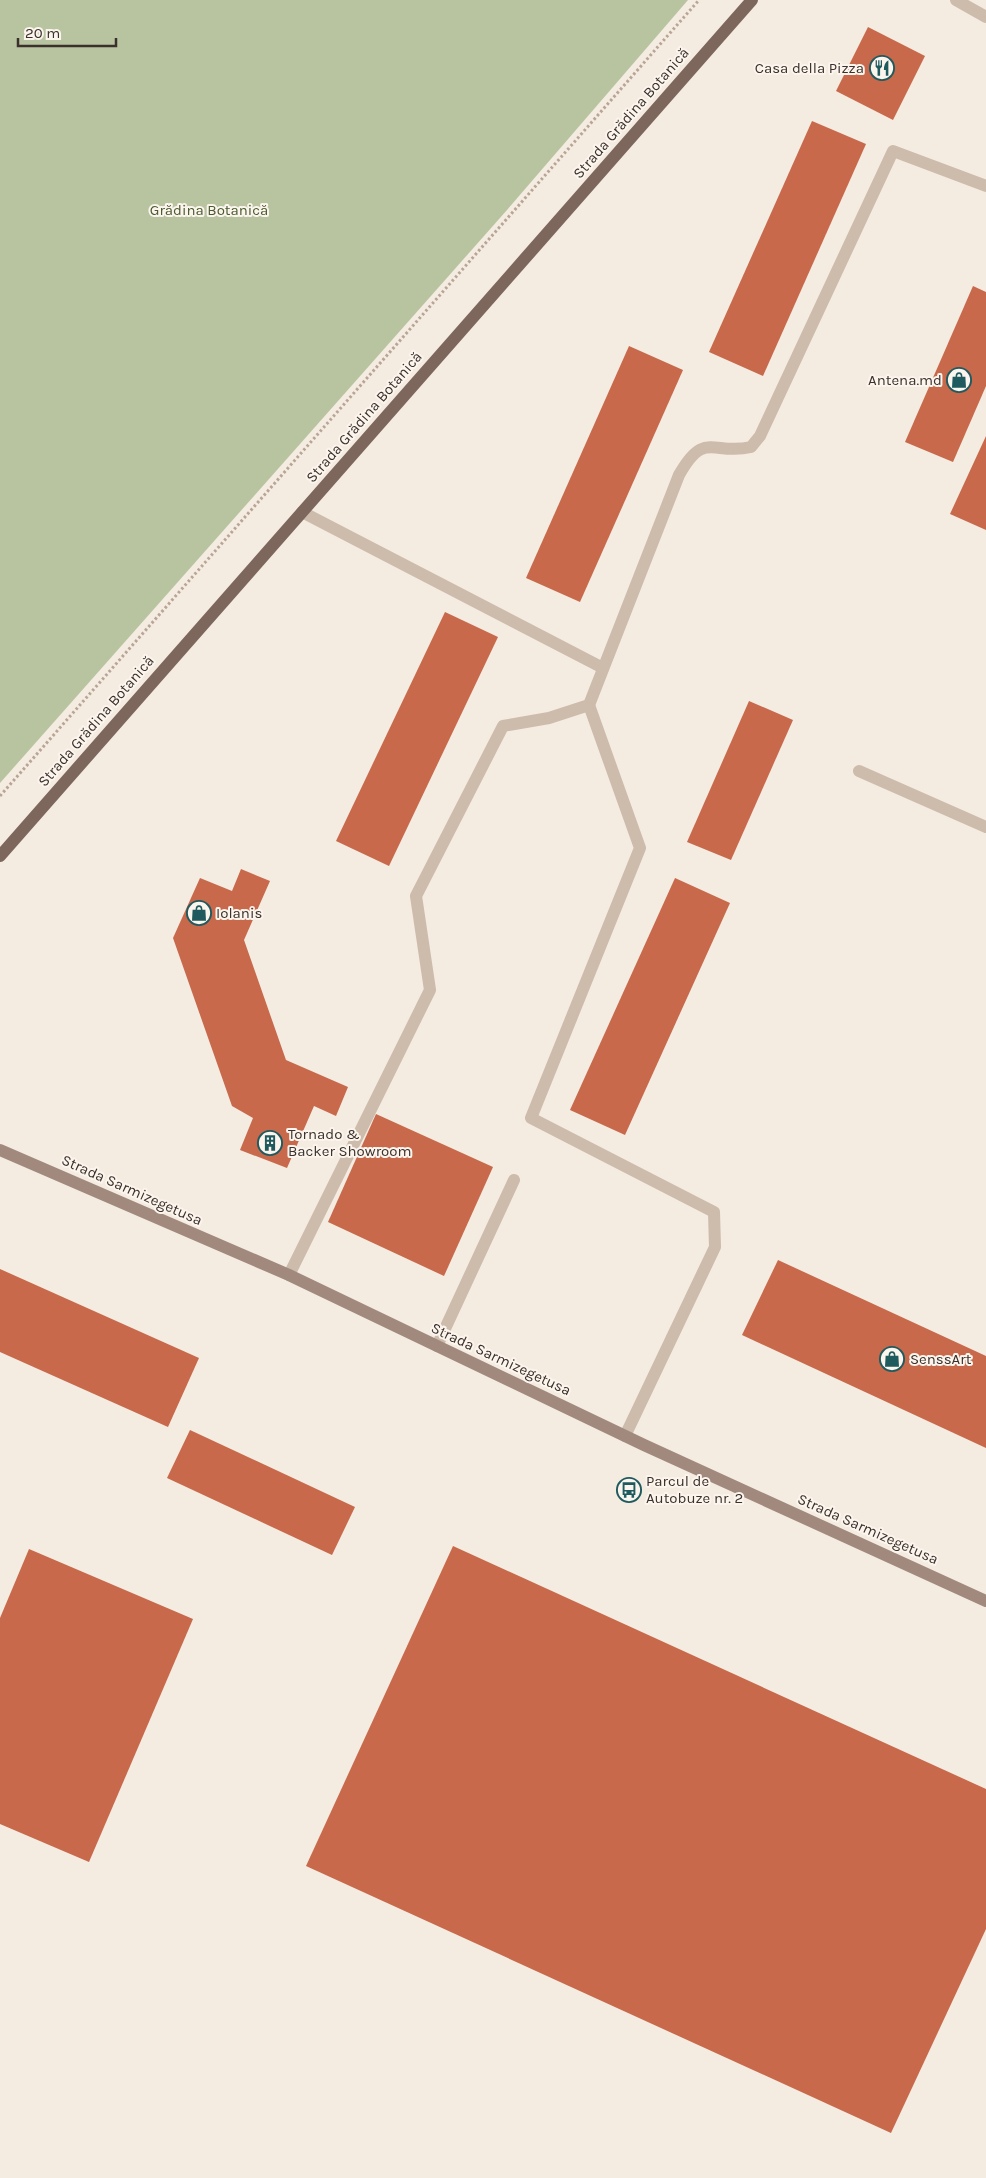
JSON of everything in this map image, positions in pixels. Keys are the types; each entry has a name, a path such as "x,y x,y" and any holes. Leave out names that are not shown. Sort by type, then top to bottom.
{"main road":[{"name":"Strada Grădina Botanică","path":"0,856 752,0"},
{"name":"Strada Sarmizegetusa","path":"0,1150 288,1275 625,1436 986,1601"}],"lane":[{"path":"956,0 986,17"},
{"path":"625,1436 715,1247 714,1212 531,1118 640,848 589,705 679,475 688,460 701,448 715,446 738,450 751,447 760,436 893,151 986,186"},
{"path":"302,512 603,668"},
{"path":"288,1275 430,990 416,896 503,726 549,718 589,705"},
{"path":"859,770 986,827"},
{"path":"437,1346 514,1180"}],"path":[{"path":"0,796 699,0"}],"green space":[{"name":"Grădina Botanică","path":"0,0 688,0 507,210 0,783"}],"building":[{"path":"868,27 925,56 893,120 836,91"},
{"path":"812,121 866,144 763,376 709,352"},
{"path":"973,286 986,292 986,386 953,462 905,442"},
{"path":"629,346 683,370 580,602 526,578"},
{"path":"986,436 986,530 950,514"},
{"path":"445,612 498,637 389,866 336,841"},
{"path":"749,701 793,720 731,860 687,842"},
{"path":"241,869 270,881 244,940 286,1060 348,1087 336,1116 314,1106 287,1168 240,1150 253,1118 232,1106 173,938 200,878 232,891"},
{"path":"675,878 730,903 625,1135 570,1110"},
{"path":"376,1114 493,1167 444,1276 328,1222"},
{"path":"778,1260 986,1356 986,1448 742,1335"},
{"path":"0,1269 199,1358 168,1427 0,1352"},
{"path":"190,1430 355,1507 332,1555 167,1478"},
{"path":"453,1546 986,1789 986,1929 891,2133 306,1866"},
{"path":"29,1549 193,1619 89,1862 0,1824 0,1618"}],"place":[{"name":"Casa della Pizza","path":"882,68"},
{"name":"Antena.md","path":"959,380"},
{"name":"Iolanis","path":"199,913"},
{"name":"Tornado & Backer Showroom","path":"270,1143"},
{"name":"SenssArt","path":"892,1359"},
{"name":"Parcul de Autobuze nr. 2","path":"629,1490"}]}
